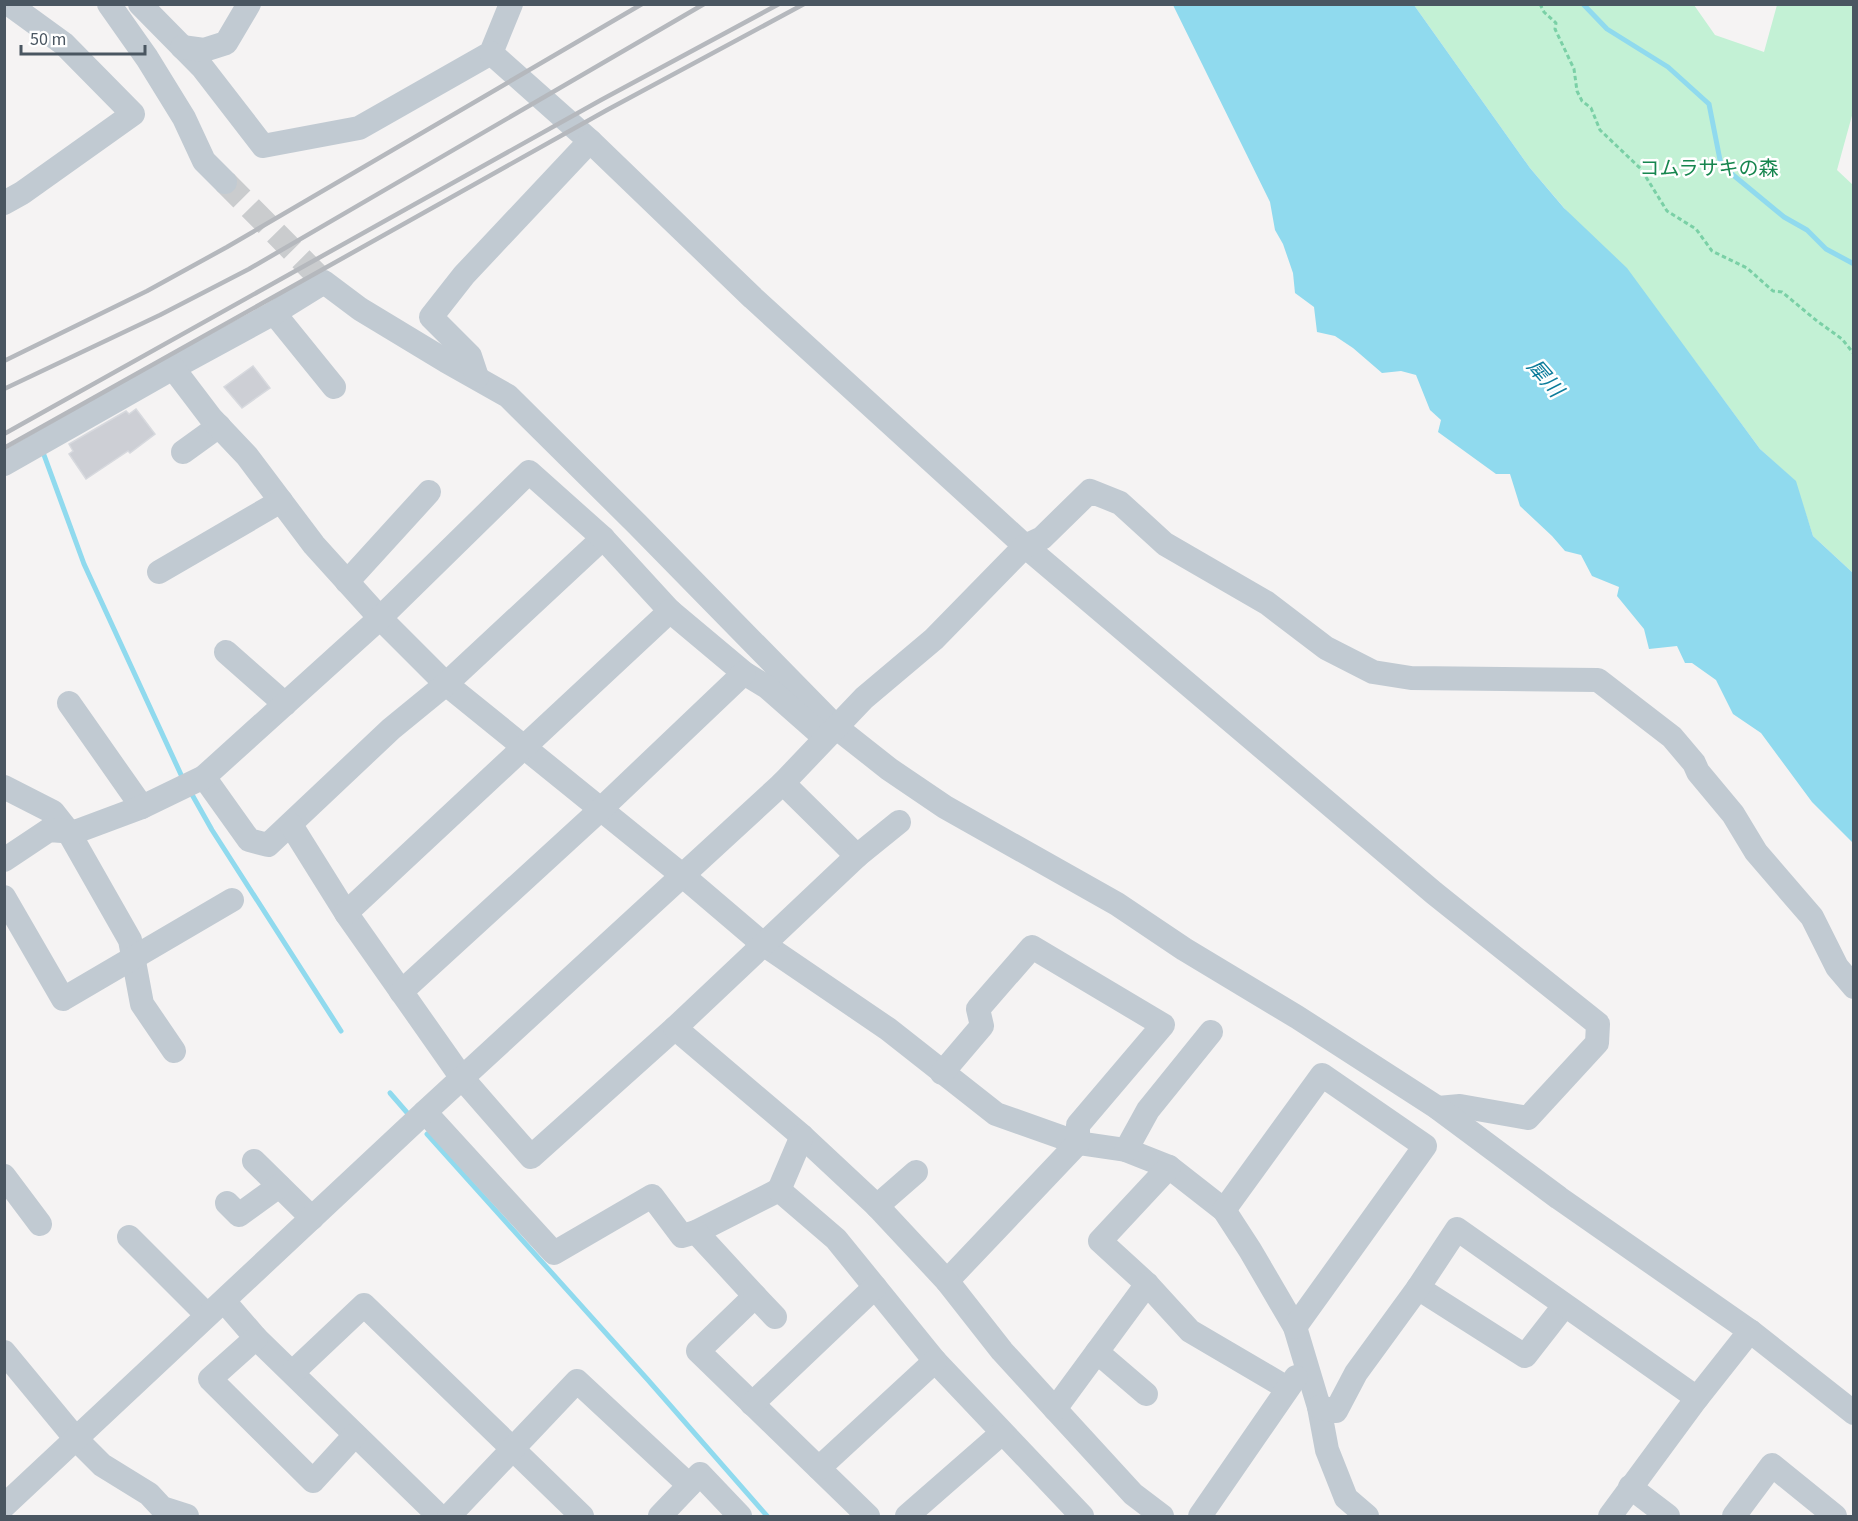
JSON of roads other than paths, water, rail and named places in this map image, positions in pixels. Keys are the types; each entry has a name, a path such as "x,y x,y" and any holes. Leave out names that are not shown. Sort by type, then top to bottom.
{"street":[{"path":"4,203 22,193 133,114 64,44 9,4"},
{"path":"108,4 147,58 184,118 204,161 225,182"},
{"path":"140,4 202,68 263,147 359,128 491,53 511,4"},
{"path":"182,47 204,50 226,43 249,4"},
{"path":"491,53 590,141 753,298 1025,546 1434,893 1598,1024 1597,1043 1528,1118 1460,1106 1438,1108"},
{"path":"477,377 470,356 431,317 464,275 590,141"},
{"path":"4,464 274,313 324,282 360,309 508,396 637,524 831,733"},
{"path":"274,313 334,387"},
{"path":"172,368 219,426 247,456 314,545 380,618 446,684 682,875 763,944 888,1029 996,1114 1078,1143 1126,1150 1169,1167 1224,1210 1295,1327 1319,1407 1339,1507 1367,1516"},
{"path":"183,452 219,426"},
{"path":"4,860 48,830 75,832 142,807 204,777 380,618 529,472 603,538 670,611 744,673 945,807 1117,904 1184,949 1297,1017 1438,1108 1559,1198 1750,1331 1854,1413"},
{"path":"8,1495 76,1439 425,1112 783,783 864,698 934,639 1025,546 1042,538 1090,491 1120,503 1165,544 1267,603 1326,648 1373,672 1411,678 1502,681 1598,680 1672,737 1694,763 1698,772 1733,814 1756,852 1812,917 1837,967 1854,987"},
{"path":"347,582 429,492"},
{"path":"159,572 280,501"},
{"path":"204,777 249,840 268,845 391,729 446,684 603,538"},
{"path":"346,913 670,611"},
{"path":"226,652 285,704"},
{"path":"401,992 600,810 744,673"},
{"path":"69,703 142,807"},
{"path":"783,783 857,856"},
{"path":"4,787 53,812 68,831 130,940 142,1004 174,1051"},
{"path":"291,825 346,913 462,1078 531,1157 675,1028 857,856 899,822"},
{"path":"4,897 63,999 232,900"},
{"path":"942,1073 982,1026 978,1009 1032,947 1163,1025 1078,1125 1078,1143 947,1281"},
{"path":"675,1028 802,1136 877,1206 947,1281 1002,1351 1132,1494 1162,1516"},
{"path":"1126,1150 1148,1110 1211,1032"},
{"path":"1224,1210 1322,1075 1425,1146 1295,1327"},
{"path":"425,1112 554,1253 652,1196 682,1236 696,1232 778,1190 802,1136"},
{"path":"254,1161 312,1218"},
{"path":"1169,1167 1100,1241 1148,1284 1190,1331 1287,1388"},
{"path":"877,1206 916,1172"},
{"path":"4,1176 40,1224"},
{"path":"227,1203 238,1215 279,1186"},
{"path":"778,1190 836,1239 935,1361 1082,1516"},
{"path":"1319,1407 1336,1411 1356,1373 1418,1288 1457,1229 1697,1398"},
{"path":"696,1232 775,1317"},
{"path":"129,1237 215,1308 256,1338 440,1516"},
{"path":"1055,1409 1148,1284"},
{"path":"752,1404 875,1287"},
{"path":"1418,1288 1525,1356 1564,1306"},
{"path":"755,1296 698,1351 868,1516"},
{"path":"293,1372 364,1305 582,1516"},
{"path":"1610,1516 1697,1398 1750,1331"},
{"path":"256,1338 210,1379 313,1481 355,1435"},
{"path":"4,1352 76,1439 102,1465 149,1494 162,1508 187,1516"},
{"path":"1097,1352 1146,1394"},
{"path":"819,1468 935,1361"},
{"path":"1200,1516 1287,1388 1305,1366"},
{"path":"449,1516 577,1381 688,1485"},
{"path":"907,1516 1002,1433"},
{"path":"1734,1516 1772,1465 1835,1516"},
{"path":"660,1516 700,1474 740,1516"},
{"path":"1630,1487 1668,1516"}],"water":[{"name":"犀川","path":"1173,5 1414,5 1530,168 1564,208 1627,268 1760,449 1796,481 1813,536 1853,573 1853,843 1812,802 1761,733 1733,714 1716,680 1692,663 1685,663 1677,646 1649,649 1644,629 1617,596 1619,587 1592,576 1581,555 1565,551 1520,506 1510,474 1496,474 1438,432 1441,420 1430,410 1416,375 1401,371 1382,373 1335,336 1317,332 1314,307 1295,293 1293,273 1283,244 1275,230 1270,202"}],"waterway":[{"path":"1583,4 1607,29 1668,67 1709,104 1721,165 1784,217 1807,230 1826,249 1854,264"},
{"path":"44,455 84,564 183,779"},
{"path":"190,791 212,830 341,1031"},
{"path":"390,1093 410,1116"},
{"path":"427,1134 767,1516"}],"tunnel":[{"path":"225,182 324,282"}],"railway":[{"path":"4,361 147,291 227,247 642,4"},
{"path":"4,389 160,315 249,269 704,4"},
{"path":"4,434 601,100 779,4"},
{"path":"4,448 607,110 804,4"}],"park label":[{"name":"コムラサキの森","path":"1709,168"}]}
